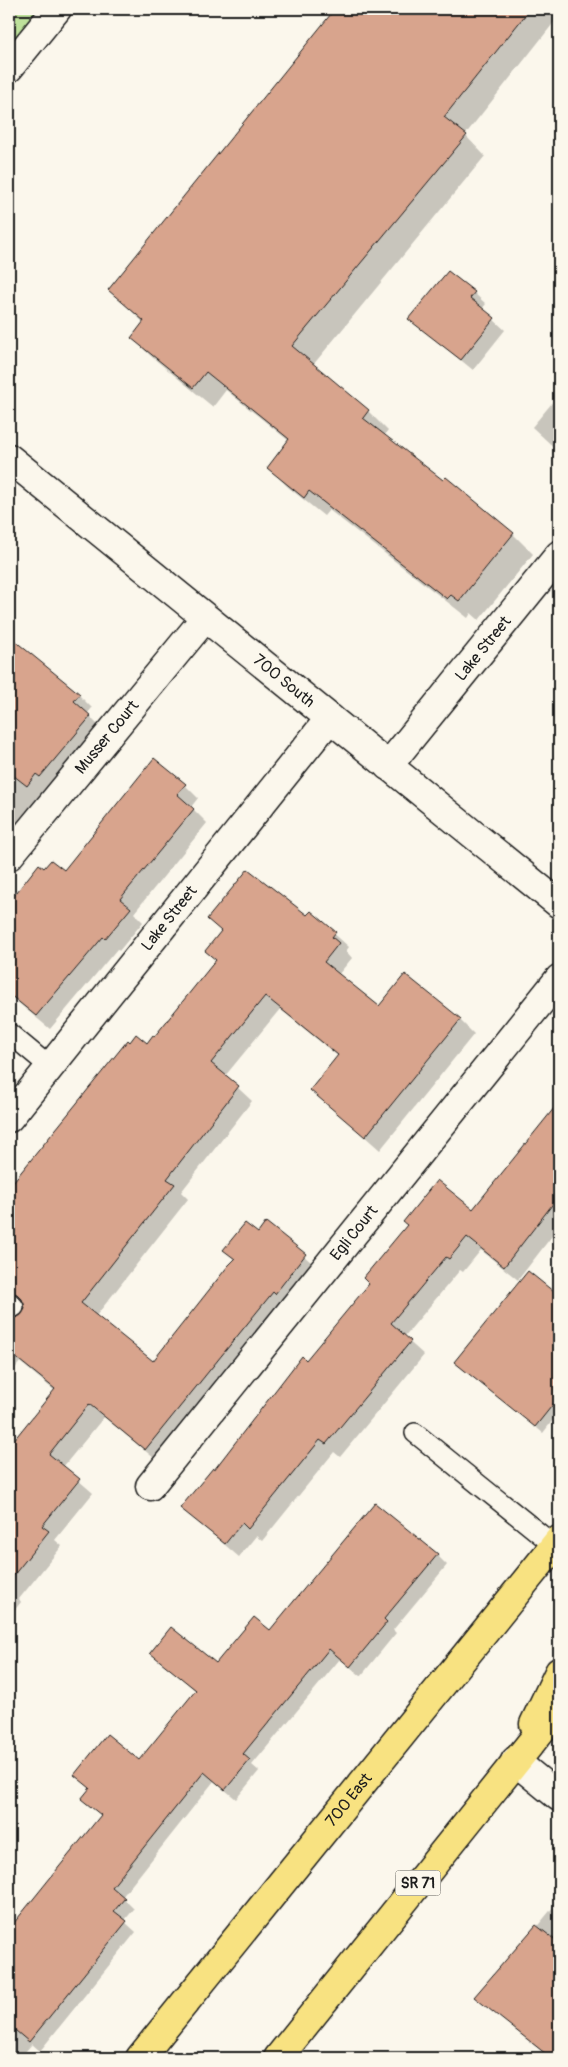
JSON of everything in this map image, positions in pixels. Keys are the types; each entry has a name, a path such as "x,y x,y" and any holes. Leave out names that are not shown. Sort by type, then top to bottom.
{"main road":[{"name":"700 East","path":"140,2058 557,1543"},
{"path":"515,1761 559,1672"},
{"name":"SR 71","path":"278,2058 559,1708"}],"street":[{"path":"9,68 57,9"},
{"name":"700 South","path":"9,458 559,904"},
{"name":"Lake Street","path":"388,766 559,555"},
{"name":"Musser Court","path":"9,856 206,618"},
{"name":"Lake Street","path":"9,1118 330,718"},
{"name":"Egli Court","path":"150,1486 559,979"},
{"path":"515,1761 559,1798"}],"lane":[{"path":"9,1033 50,1067"},
{"path":"415,1433 557,1543"}],"green space":[{"path":"9,9 37,10 33,19 9,49"}],"building":[{"path":"335,9 530,9 444,117 467,135 292,346 369,410 363,418 443,480 446,477 514,533 459,601 451,595 447,599 309,491 304,498 267,468 289,439 206,372 193,388 131,338 144,321 108,290"},
{"path":"448,271 475,292 470,298 495,318 461,360 408,319"},
{"path":"9,636 80,694 74,701 91,716 40,777 36,774 27,786 9,772"},
{"path":"154,758 186,784 177,794 194,809 120,899 131,908 105,939 103,937 36,1016 9,994 9,902 39,864 44,868 51,860 64,870"},
{"path":"248,869 307,915 311,911 336,932 332,937 339,943 324,962 379,1006 405,974 461,1019 365,1137 310,1090 338,1055 265,996 211,1063 239,1086 167,1179 175,1184 81,1303 153,1361 235,1259 223,1250 245,1223 258,1233 266,1222 306,1254 145,1450 89,1404 49,1454 80,1479 42,1526 49,1531 9,1581 9,1446 55,1389 9,1352 9,1317 17,1318 25,1309 22,1299 17,1294 9,1291 9,1187 128,1040 130,1042 136,1034 147,1043 153,1035 154,1037 216,960 205,951 221,931 207,919"},
{"path":"559,1102 559,1196 504,1267 467,1237 449,1259 446,1257 391,1323 411,1341 326,1444 320,1440 248,1529 242,1523 225,1544 180,1508 213,1468 214,1470 302,1356 306,1360 369,1284 363,1278 407,1225 403,1222 437,1180 473,1209"},
{"path":"528,1271 559,1296 559,1397 535,1427 454,1362"},
{"path":"375,1503 438,1554 384,1619 387,1622 350,1667 329,1649 243,1754 250,1760 225,1790 204,1772 112,1887 125,1898 114,1911 127,1921 29,2042 9,2025 9,1929 101,1815 81,1799 90,1788 74,1775 107,1734 139,1760 196,1690 150,1653 171,1627 216,1663 254,1617 270,1630"},
{"path":"536,1925 559,1943 559,2058 551,2058 474,1997"}]}
